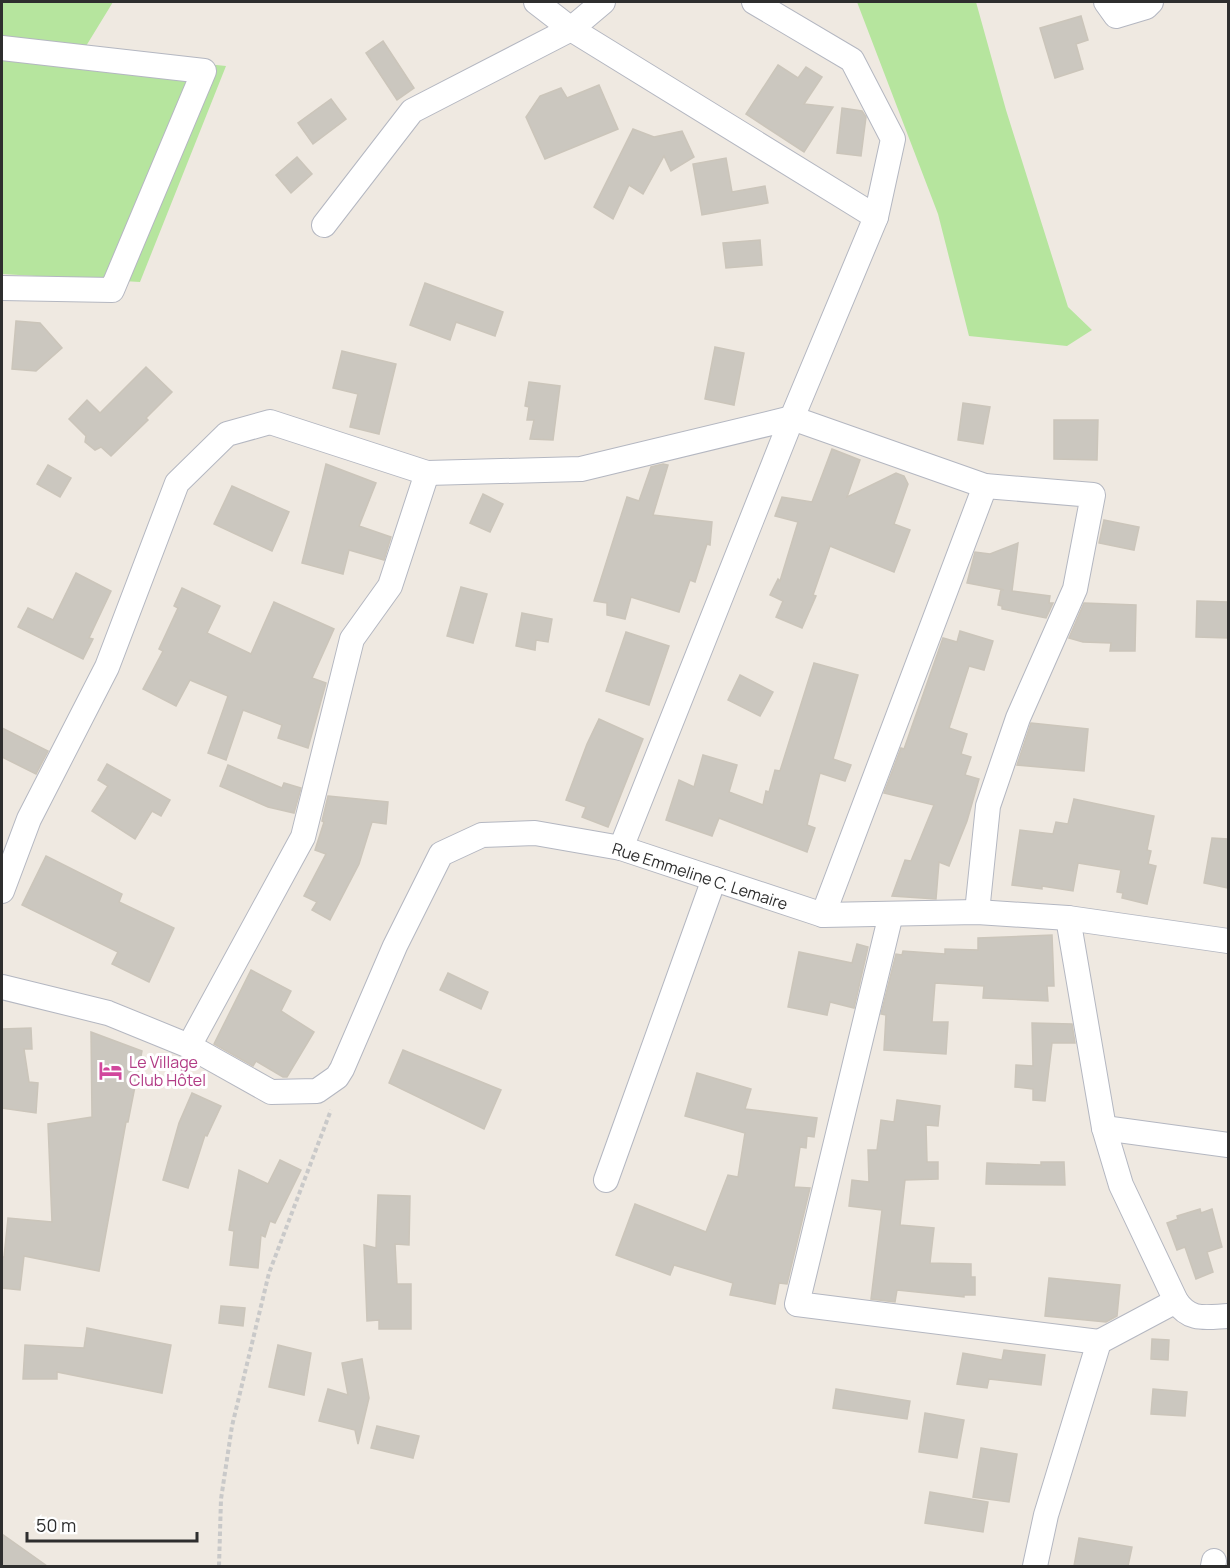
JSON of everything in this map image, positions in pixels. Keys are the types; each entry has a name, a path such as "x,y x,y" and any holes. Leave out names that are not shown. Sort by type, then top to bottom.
{"street":[{"path":"536,2 571,29 876,217"},
{"path":"324,225 412,111 571,29 603,2"},
{"path":"621,848 792,418 876,217 893,139 852,60 754,2"},
{"path":"1106,2 1116,16 1146,7 1151,2"},
{"path":"2,48 204,71 112,290 2,288"},
{"path":"2,891 29,819 107,667 177,483 227,434 270,422 427,473 581,469 792,418 985,486 1093,495 1074,589 1018,718 988,806 977,912"},
{"path":"189,1046 303,837 352,639 390,586 427,473"},
{"path":"823,915 985,486"},
{"name":"Rue Emmeline C. Lemaire","path":"337,1077 395,946 441,854 482,835 535,832 621,848 823,915 977,912 1068,918 1228,941"},
{"path":"606,1180 714,879"},
{"path":"891,914 797,1304 1099,1342 1176,1301"},
{"path":"1068,918 1104,1128 1121,1185 1176,1301 1184,1312 1195,1317 1228,1316"},
{"path":"2,987 108,1013 189,1046 271,1092 317,1090 337,1077"},
{"path":"1104,1128 1228,1145"},
{"path":"1035,1566 1046,1515 1099,1342"}],"path":[{"path":"219,1566 221,1499 232,1426 266,1284 320,1142 332,1106 337,1077"}],"green space":[{"path":"2,2 113,2 83,51 226,66 140,282 2,274"},
{"path":"857,2 976,2 1006,110 1068,307 1092,330 1067,346 969,336 938,214"}],"building":[{"path":"1081,16 1088,40 1076,44 1083,69 1055,78 1040,28"},
{"path":"383,41 414,88 397,100 366,53"},
{"path":"778,65 798,78 806,67 822,77 804,104 833,107 804,152 746,114"},
{"path":"599,85 618,129 545,159 526,117 540,96 561,88 567,98"},
{"path":"331,99 346,119 313,144 298,123"},
{"path":"842,108 862,111 866,117 861,156 837,153"},
{"path":"633,129 654,137 682,131 694,157 671,171 664,156 643,194 629,185 613,219 594,207"},
{"path":"297,157 312,174 291,193 276,175"},
{"path":"726,158 732,192 765,186 768,203 702,215 693,164"},
{"path":"760,240 762,265 726,268 723,243"},
{"path":"425,283 503,312 495,336 456,322 450,340 410,325"},
{"path":"16,321 40,323 62,348 36,371 12,369"},
{"path":"715,347 744,353 734,405 705,399"},
{"path":"342,351 396,364 379,434 350,427 358,394 333,388"},
{"path":"146,367 172,392 146,418 148,420 111,456 101,447 95,450 85,442 86,436 69,419 87,400 100,413"},
{"path":"529,382 560,386 553,440 530,439 534,420 527,420 529,407 525,406"},
{"path":"963,403 990,407 983,444 958,440"},
{"path":"1054,420 1098,420 1097,460 1054,459"},
{"path":"832,449 860,460 847,497 896,473 904,476 908,484 894,524 910,530 894,572 830,546 813,595 816,596 802,628 776,617 783,601 770,595 778,579 780,581 798,522 775,516 782,497 812,502"},
{"path":"326,464 376,483 359,526 391,537 384,560 349,550 343,574 302,563"},
{"path":"48,465 71,478 60,497 37,484"},
{"path":"668,465 653,515 712,522 710,545 707,544 695,582 690,580 679,612 631,597 625,619 607,615 607,603 594,601 627,497 639,501 651,467"},
{"path":"232,486 289,512 272,551 214,524"},
{"path":"483,494 503,504 490,532 470,523"},
{"path":"1104,520 1139,527 1134,550 1099,543"},
{"path":"1018,543 1012,591 1050,596 1049,603 1053,603 1046,618 1002,609 1002,606 998,605 1001,589 967,583 975,552 990,554"},
{"path":"76,573 111,591 89,638 93,639 83,659 18,627 28,608 53,620"},
{"path":"461,587 487,594 473,643 447,636"},
{"path":"182,588 220,606 207,633 251,654 274,602 334,629 312,678 326,683 308,748 278,738 282,725 243,710 226,760 208,753 228,696 190,680 176,706 143,689 163,651 159,649 178,608 174,606"},
{"path":"1197,601 1228,602 1228,638 1196,637"},
{"path":"1084,603 1136,605 1135,651 1110,651 1111,643 1083,642 1069,638"},
{"path":"522,613 552,619 548,642 536,640 535,650 516,646"},
{"path":"960,631 993,641 984,670 969,666 949,728 967,734 961,754 971,757 965,775 979,779 967,821 949,866 939,862 936,899 892,896 905,860 911,861 934,805 884,793 901,748 904,749 943,638 957,642"},
{"path":"626,632 669,646 649,705 606,691"},
{"path":"814,663 858,675 833,759 851,765 845,781 820,773 807,825 815,828 807,852 719,818 712,836 666,820 679,780 694,787 703,755 737,765 729,792 763,805 775,770 780,771"},
{"path":"740,675 773,692 760,716 728,700"},
{"path":"599,719 643,739 608,827 582,817 586,807 566,800"},
{"path":"1031,723 1088,729 1084,771 1017,765"},
{"path":"2,728 48,751 36,774 2,757"},
{"path":"107,764 170,800 161,816 152,811 135,839 92,811 108,786 98,780"},
{"path":"228,765 282,788 284,783 301,788 294,813 268,807 220,786"},
{"path":"328,796 388,802 386,824 372,822 359,864 330,920 312,910 317,902 304,896 326,854 315,850 324,822 322,821"},
{"path":"1074,799 1154,816 1147,850 1151,851 1148,864 1156,866 1147,904 1122,898 1123,893 1117,892 1121,870 1078,863 1073,891 1042,886 1042,889 1012,885 1020,830 1053,834 1056,822 1068,824"},
{"path":"1212,838 1228,839 1228,888 1204,883"},
{"path":"46,856 122,894 119,902 174,928 149,982 112,964 118,952 22,905"},
{"path":"1052,935 1054,986 1047,986 1048,1001 983,998 984,986 935,983 932,1022 948,1022 946,1054 884,1050 886,1015 881,1014 896,954 902,955 903,951 945,954 945,949 978,950 978,938"},
{"path":"857,944 868,947 854,1008 830,1002 827,1015 788,1007 799,952 852,963"},
{"path":"251,970 291,991 281,1011 314,1032 287,1077 283,1077 256,1061 253,1066 214,1044"},
{"path":"448,973 488,992 481,1009 440,990"},
{"path":"1032,1023 1072,1024 1075,1043 1052,1043 1045,1101 1033,1100 1033,1089 1015,1087 1016,1065 1033,1066"},
{"path":"31,1028 32,1049 24,1049 29,1082 38,1083 36,1113 2,1108 2,1029"},
{"path":"91,1032 142,1051 128,1122 126,1122 99,1271 24,1256 20,1290 2,1288 2,1257 4,1257 8,1218 52,1222 48,1124 92,1117"},
{"path":"403,1050 501,1090 484,1129 389,1083"},
{"path":"697,1073 751,1089 745,1109 817,1118 814,1137 807,1136 806,1148 800,1147 794,1187 810,1188 787,1284 779,1283 775,1304 730,1295 733,1283 674,1265 670,1275 616,1255 635,1204 706,1232 728,1175 738,1177 745,1133 685,1116"},
{"path":"192,1093 221,1106 207,1136 205,1135 188,1188 163,1180 179,1123"},
{"path":"897,1100 940,1106 938,1126 926,1125 927,1162 938,1162 938,1179 905,1180 900,1225 934,1228 930,1263 971,1264 971,1277 975,1277 975,1295 964,1295 964,1297 897,1290 895,1302 871,1299 882,1210 849,1206 852,1180 869,1182 868,1150 877,1150 881,1120 894,1122"},
{"path":"280,1160 301,1170 275,1223 270,1221 265,1237 261,1235 258,1268 230,1265 234,1231 229,1230 239,1170 268,1184"},
{"path":"1041,1162 1064,1162 1065,1185 986,1184 987,1163 1041,1165"},
{"path":"378,1195 410,1196 409,1245 395,1244 397,1284 411,1284 411,1329 379,1329 379,1320 367,1321 364,1245 376,1248"},
{"path":"1200,1209 1201,1213 1212,1209 1222,1247 1207,1252 1213,1272 1196,1279 1185,1247 1177,1250 1167,1223 1178,1219 1177,1216"},
{"path":"1049,1278 1120,1285 1117,1316 1106,1322 1045,1316"},
{"path":"221,1306 245,1308 243,1326 219,1323"},
{"path":"87,1328 171,1345 162,1393 57,1372 57,1379 23,1379 25,1345 84,1348"},
{"path":"1152,1339 1169,1340 1168,1360 1151,1359"},
{"path":"278,1345 311,1353 304,1395 269,1387"},
{"path":"1004,1350 1045,1355 1041,1385 989,1379 987,1388 957,1384 963,1353 1002,1360"},
{"path":"362,1359 369,1398 358,1444 355,1430 319,1421 328,1389 348,1395 342,1363"},
{"path":"836,1389 910,1401 907,1419 833,1408"},
{"path":"1153,1389 1187,1392 1185,1416 1151,1414"},
{"path":"925,1413 964,1420 957,1458 919,1452"},
{"path":"377,1426 419,1436 413,1458 371,1448"},
{"path":"981,1448 1017,1454 1009,1502 973,1497"},
{"path":"930,1492 988,1502 983,1532 925,1523"},
{"path":"2,1534 47,1566 2,1566"},
{"path":"1079,1538 1132,1547 1128,1566 1074,1566"}],"place":[{"name":"Le Village Club Hôtel","path":"111,1071"}]}
